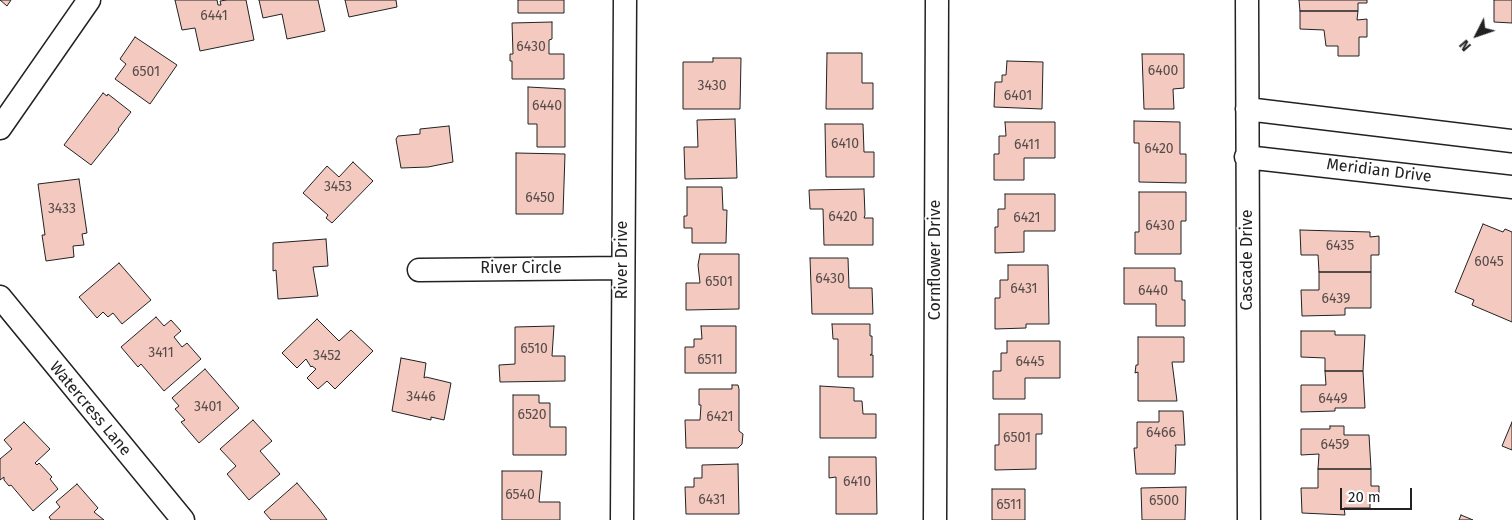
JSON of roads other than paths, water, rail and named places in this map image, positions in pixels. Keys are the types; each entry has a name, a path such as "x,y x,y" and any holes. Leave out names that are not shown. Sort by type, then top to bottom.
{"street":[{"path":"0,128 89,0"},
{"name":"River Drive","path":"622,520 625,0"},
{"name":"Cornflower Drive","path":"935,520 937,0"},
{"name":"Cascade Drive","path":"1247,0 1246,157 1249,520"},
{"path":"1247,109 1512,141"},
{"name":"Meridian Drive","path":"1246,157 1512,187"},
{"name":"River Circle","path":"419,270 623,268"},
{"name":"Watercress Lane","path":"0,297 29,335 183,520"}]}
